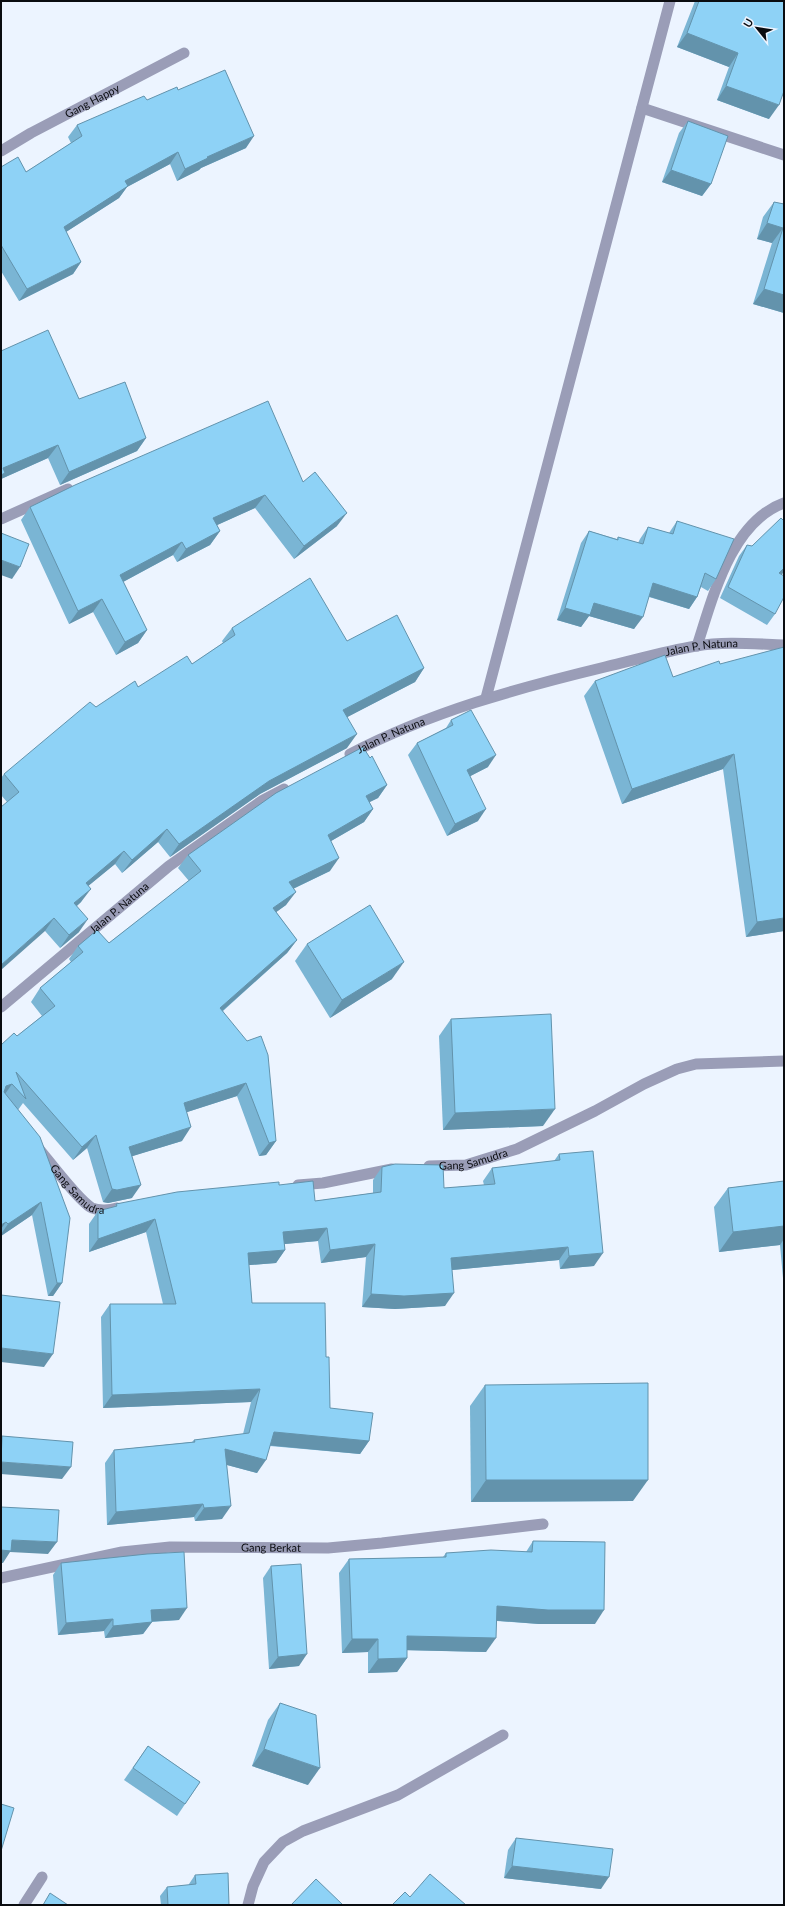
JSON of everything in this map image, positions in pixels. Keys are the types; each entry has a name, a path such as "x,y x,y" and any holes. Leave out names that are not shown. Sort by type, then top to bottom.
{"street":[{"path":"486,698 670,1"},
{"name":"Gang Happy","path":"1,150 184,53"},
{"path":"642,108 784,155"},
{"path":"1,519 80,484"},
{"path":"697,646 716,590 732,554 745,531 759,517 774,507 784,503"},
{"name":"Jalan P. Natuna","path":"340,760 375,741 486,698 564,677 697,646 784,644"},
{"name":"Jalan P. Natuna","path":"1,1008 169,866 263,800 291,786"},
{"name":"Gang Samudra","path":"415,1167 466,1165 517,1149 581,1118 650,1081 677,1069 696,1064 784,1061"},
{"name":"Gang Samudra","path":"32,1140 82,1200 93,1208 108,1210 131,1205"},
{"path":"288,1186 323,1183 400,1167"},
{"name":"Gang Berkat","path":"1,1578 130,1551 170,1548 328,1548 542,1524"},
{"path":"248,1905 253,1886 264,1862 283,1842 303,1831 398,1794 503,1735"},
{"path":"24,1905 42,1877"}],"building":[{"path":"699,1 784,1 784,91 779,105 726,86 738,53 687,33"},
{"path":"225,70 254,136 207,157 208,158 185,169 178,152 125,181 128,186 64,227 81,262 27,289 1,245 1,167 18,157 26,172 82,136 77,125 144,96 147,100 177,87 178,90"},
{"path":"688,121 728,136 711,184 671,170"},
{"path":"774,202 784,204 784,295 764,289 783,228 767,223"},
{"path":"48,330 79,399 125,382 146,438 69,472 58,445 3,468 5,473 1,475 1,351"},
{"path":"268,401 303,482 315,472 347,513 304,546 265,495 213,518 220,531 186,549 182,542 120,575 147,630 125,642 102,599 78,611 30,507 75,485"},
{"path":"781,518 783,520 784,519 784,568 779,573 784,576 784,597 775,614 728,587 747,545 752,546"},
{"path":"677,521 734,539 716,579 705,573 697,597 653,583 643,617 594,603 590,615 565,608 589,531 618,540 618,537 643,544 648,527 673,534"},
{"path":"1,533 29,544 20,567 1,560"},
{"path":"310,578 347,641 397,615 424,668 343,710 357,734 269,781 179,844 167,829 132,860 124,851 86,883 91,889 74,903 88,919 69,935 54,918 1,965 1,807 19,792 4,774 90,702 96,707 135,681 138,687 187,656 192,664 235,635 232,628"},
{"path":"784,647 784,918 757,922 734,754 632,789 595,681 665,655 673,677 719,661 720,664"},
{"path":"471,710 496,755 467,770 486,809 455,824 417,743 453,725 451,720"},
{"path":"363,747 370,758 372,756 387,785 366,796 373,809 328,835 339,858 289,882 296,892 273,908 297,940 220,1008 247,1041 261,1036 268,1055 276,1141 269,1143 246,1083 184,1103 191,1127 129,1147 141,1185 117,1190 112,1189 96,1135 82,1147 16,1072 26,1099 12,1084 6,1086 4,1092 40,1137 70,1218 62,1283 57,1283 41,1202 8,1224 6,1222 1,1225 1,1045 14,1033 17,1036 55,1006 40,988 83,952 78,946 97,930 109,943 201,871 188,855 276,793"},
{"path":"370,905 404,962 342,1000 307,944"},
{"path":"551,1014 555,1109 455,1113 451,1019"},
{"path":"593,1151 603,1253 569,1256 568,1247 451,1258 454,1293 404,1296 371,1294 375,1244 330,1250 327,1228 283,1232 285,1250 248,1253 252,1303 325,1303 326,1357 329,1357 330,1408 373,1413 369,1441 274,1432 266,1460 225,1449 231,1506 204,1508 203,1504 116,1512 114,1450 195,1442 194,1440 249,1433 260,1389 112,1395 110,1304 176,1304 155,1219 98,1239 98,1211 117,1206 116,1204 177,1192 279,1182 279,1185 313,1181 315,1201 381,1192 382,1167 395,1164 443,1165 444,1188 495,1184 492,1168 560,1160 559,1154"},
{"path":"784,1181 784,1226 733,1232 728,1188"},
{"path":"1,1295 60,1302 53,1354 1,1348"},
{"path":"648,1383 648,1480 486,1480 485,1385"},
{"path":"2,1436 73,1442 71,1467 1,1462"},
{"path":"1,1507 59,1510 57,1542 12,1540 11,1551 1,1550"},
{"path":"533,1541 605,1542 604,1610 548,1610 497,1606 496,1638 407,1636 407,1658 378,1659 378,1639 352,1639 349,1559 446,1557 446,1553 491,1550 532,1552"},
{"path":"184,1552 187,1608 151,1610 152,1622 113,1626 113,1619 66,1623 61,1563 147,1554"},
{"path":"301,1564 307,1654 278,1657 271,1566"},
{"path":"280,1703 316,1715 320,1768 264,1749"},
{"path":"148,1746 200,1782 185,1804 133,1768"},
{"path":"1,1804 14,1808 1,1851"},
{"path":"516,1838 613,1849 609,1877 512,1866"},
{"path":"228,1873 229,1905 168,1905 167,1887 196,1884 195,1875"},
{"path":"430,1874 466,1905 392,1905 405,1892 410,1897"},
{"path":"316,1879 343,1905 291,1905"},
{"path":"50,1893 68,1905 43,1905"}]}
